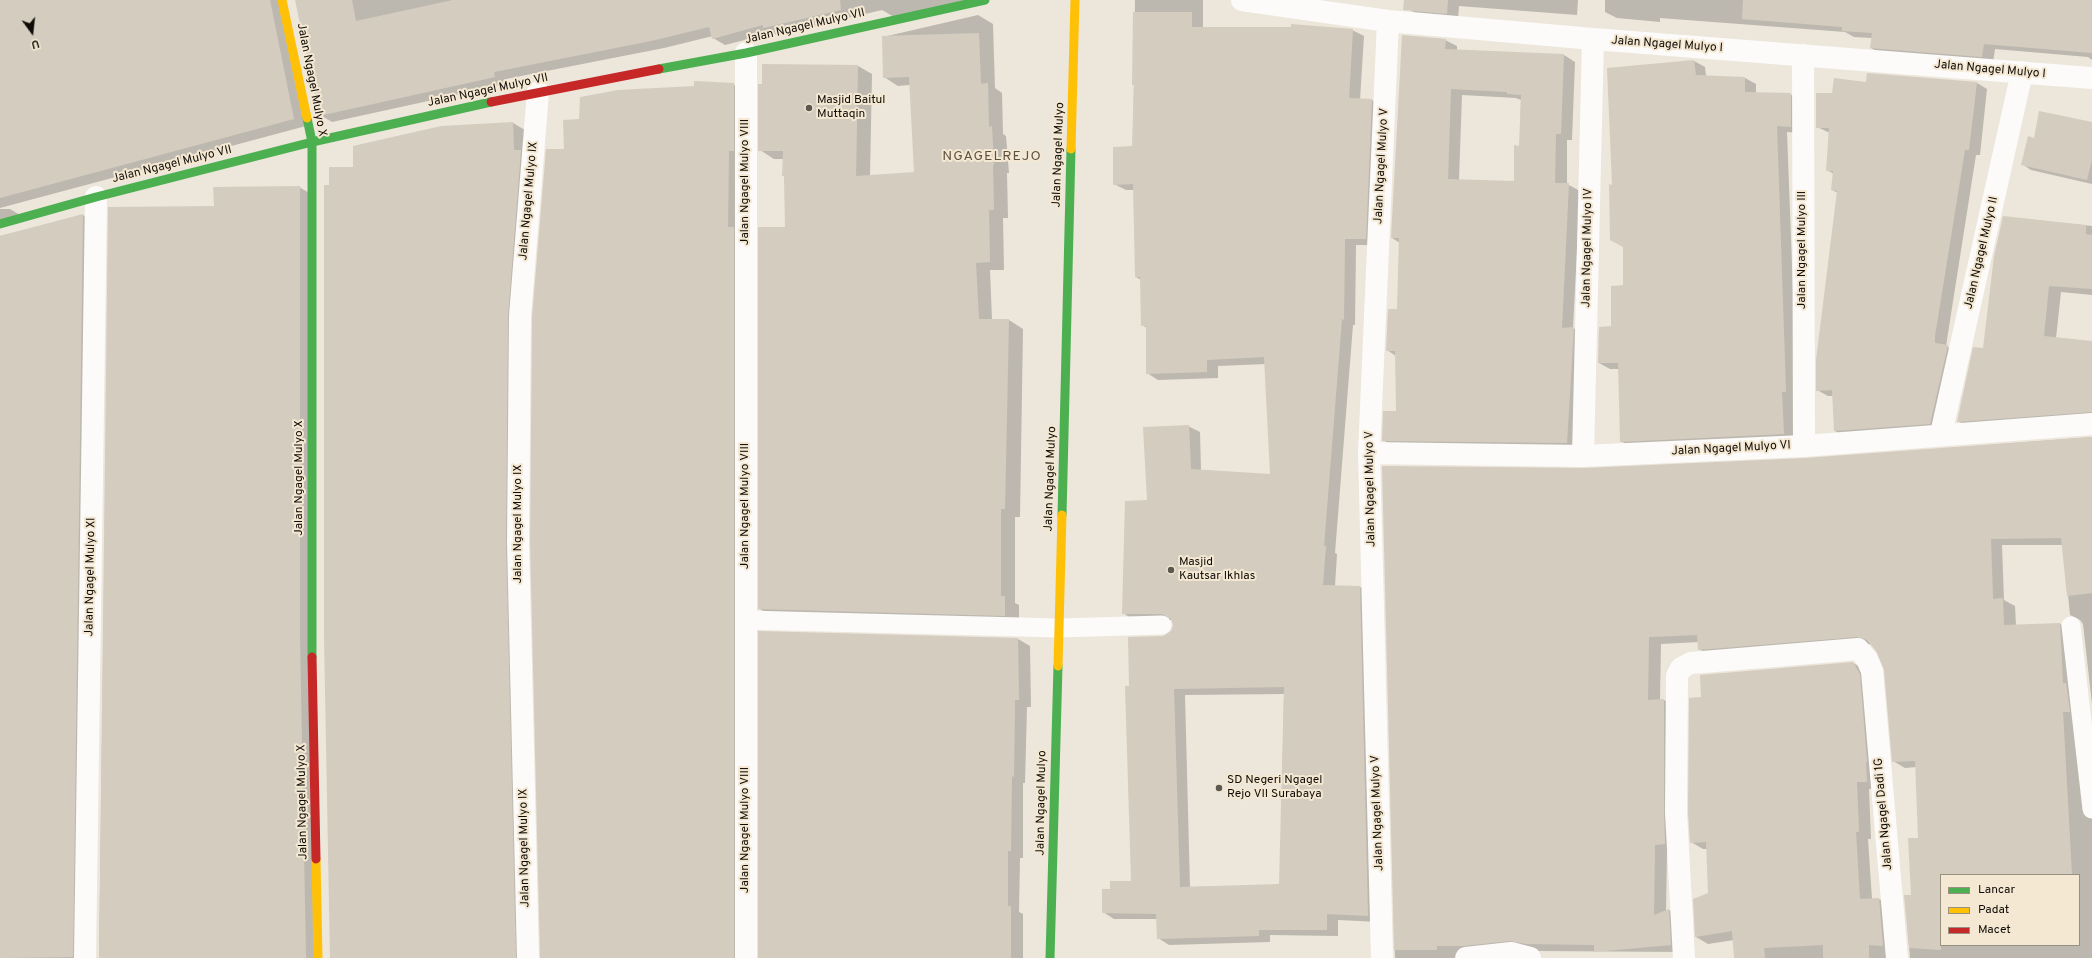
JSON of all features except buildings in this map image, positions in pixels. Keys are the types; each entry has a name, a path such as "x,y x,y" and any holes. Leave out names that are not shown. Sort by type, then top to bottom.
{"street":[{"name":"Jalan Ngagel Mulyo X","path":"282,0 312,142 312,637 318,958"},
{"name":"Jalan Ngagel Mulyo VII","path":"0,224 96,197 312,142 538,92 746,53 985,0"},
{"name":"Jalan Ngagel Mulyo","path":"1050,958 1076,0"},
{"name":"Jalan Ngagel Mulyo I","path":"1242,0 1388,21 1593,39 2092,78"},
{"name":"Jalan Ngagel Mulyo V","path":"1382,958 1369,453 1388,21"},
{"name":"Jalan Ngagel Mulyo IV","path":"1583,456 1593,39"},
{"name":"Jalan Ngagel Mulyo VIII","path":"746,53 746,958"},
{"name":"Jalan Ngagel Mulyo III","path":"1803,55 1804,446"},
{"name":"Jalan Ngagel Mulyo II","path":"1941,434 2022,72"},
{"name":"Jalan Ngagel Mulyo IX","path":"528,958 518,542 520,332 538,92"},
{"name":"Jalan Ngagel Mulyo XI","path":"85,958 96,197"},
{"name":"Jalan Ngagel Mulyo VI","path":"1369,453 1583,456 1804,446 1941,434 2092,424"},
{"name":"Jalan Ngagel Dadi 1G","path":"1684,958 1676,812 1677,676 1681,668 1691,663 1858,648 1867,659 1872,671 1897,958"},
{"path":"1466,958 1511,953 1530,958"}],"lane":[{"path":"746,620 1059,628 1162,625"},
{"path":"2070,626 2092,809"}],"traffic: fast":[{"path":"659,69 746,53 985,0"},
{"path":"0,224 96,197 312,142 491,102"},
{"path":"307,118 312,142 312,657"},
{"path":"1062,515 1071,149"},
{"path":"1050,958 1058,666"}],"traffic: slow":[{"path":"282,0 307,118"},
{"path":"1071,149 1075,0"},
{"path":"1058,666 1062,515"},
{"path":"316,859 318,958"}],"traffic: jam":[{"path":"491,102 659,69"},
{"path":"312,657 316,859"}],"place":[{"name":"Masjid Baitul Muttaqin","path":"809,108"},
{"name":"Masjid Kautsar Ikhlas","path":"1171,570"},
{"name":"SD Negeri Ngagel Rejo VII Surabaya","path":"1219,788"}],"district":[{"name":"NGAGELREJO","path":"992,157"}]}
